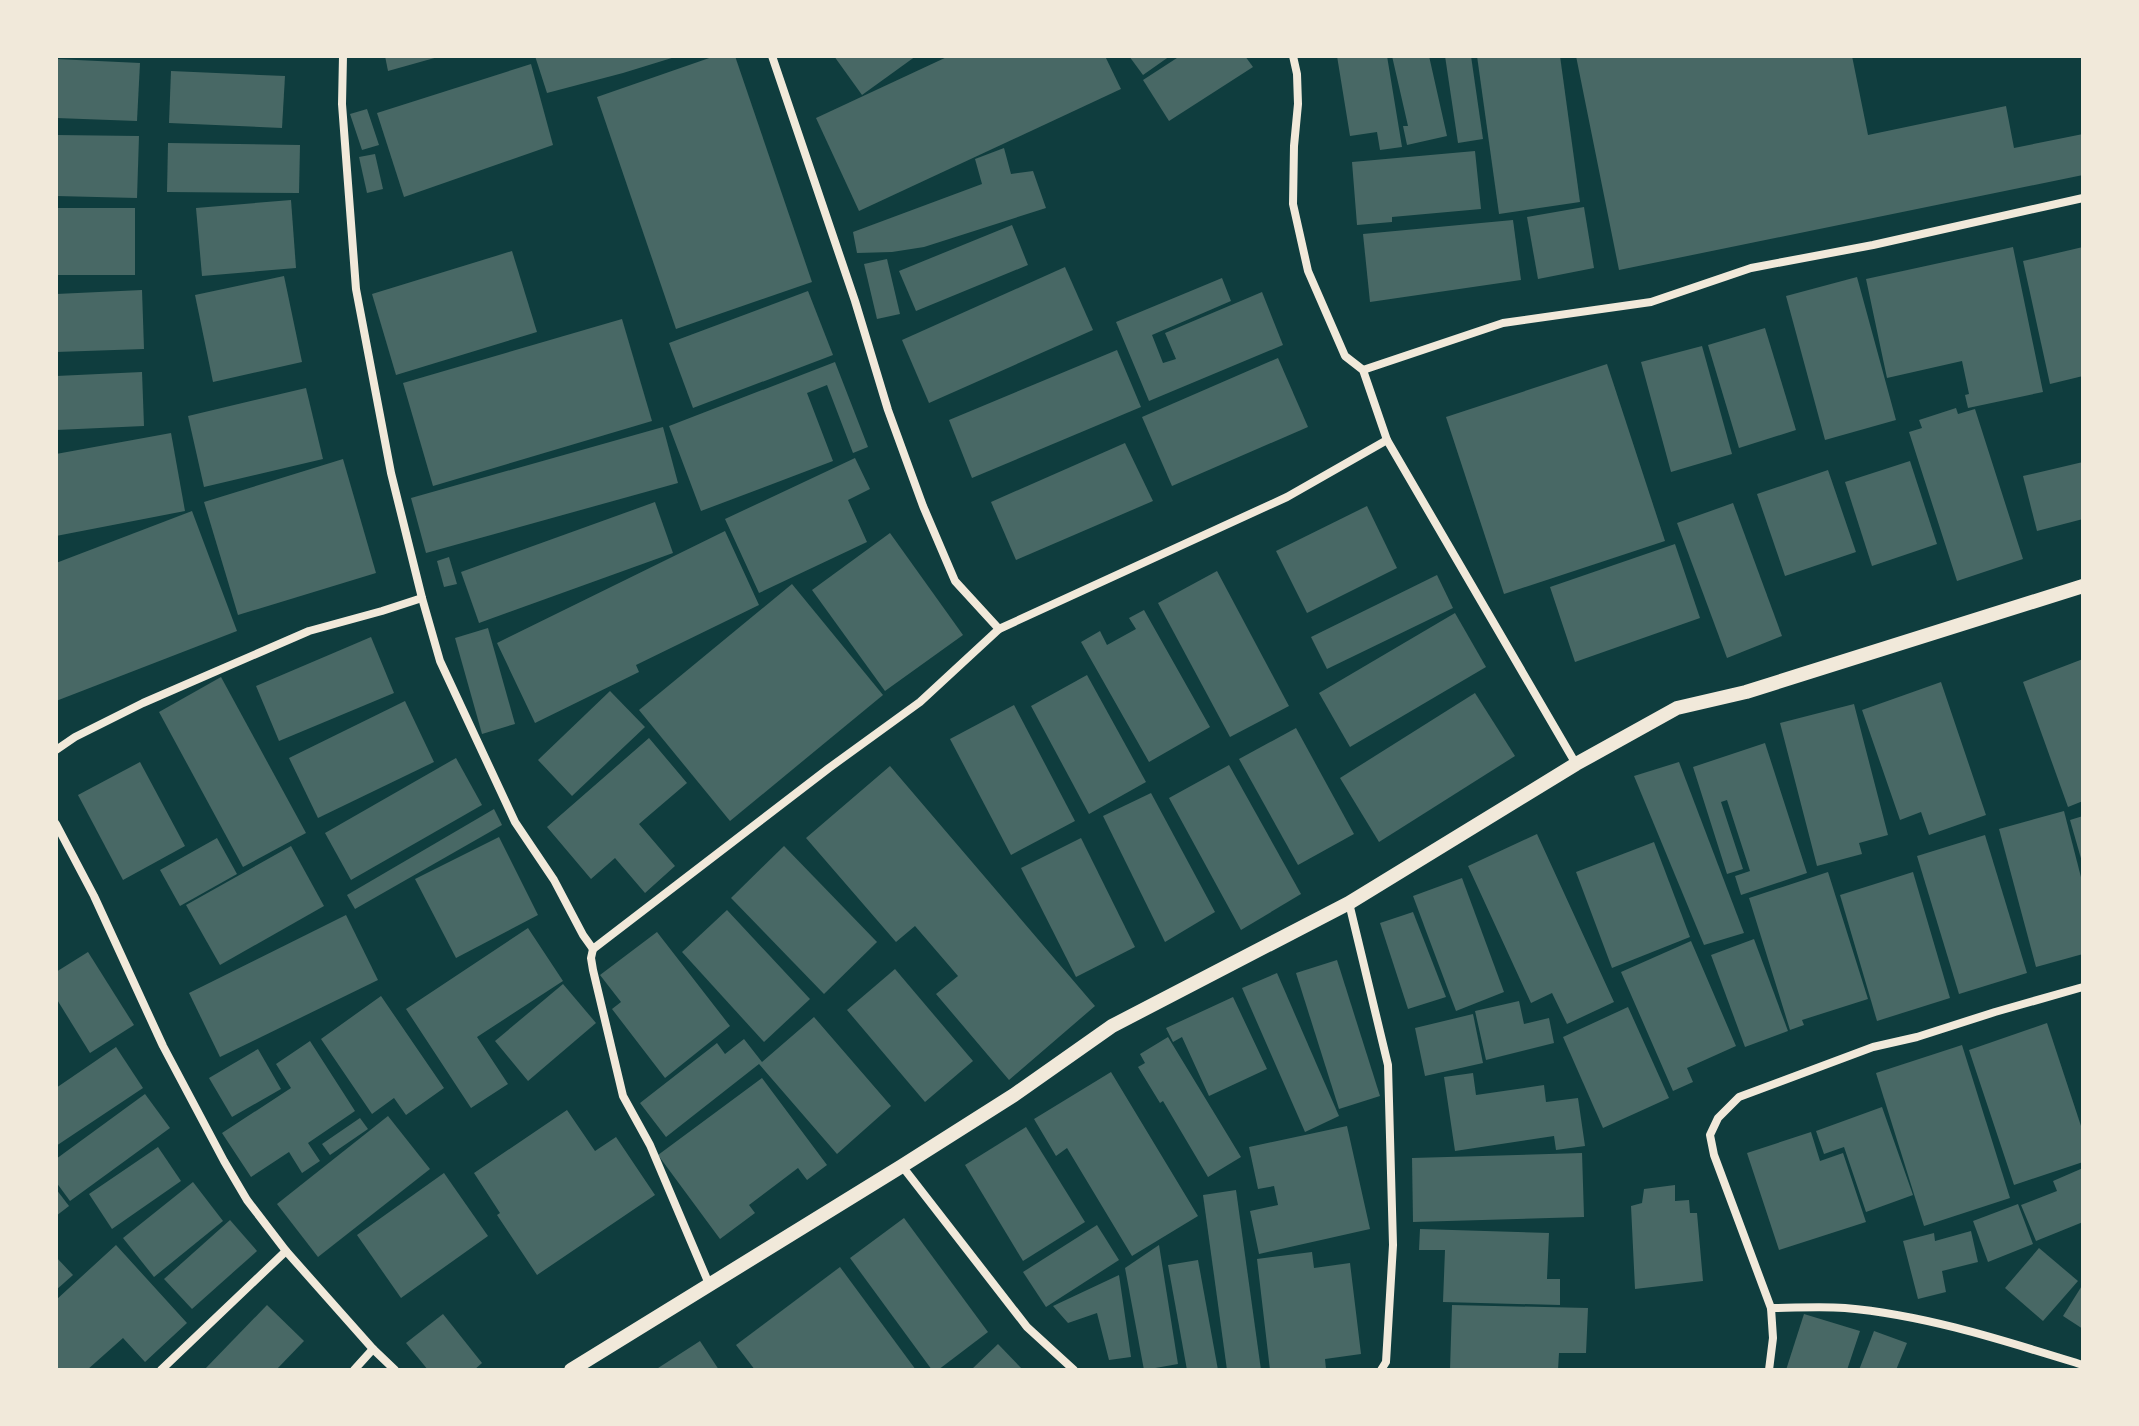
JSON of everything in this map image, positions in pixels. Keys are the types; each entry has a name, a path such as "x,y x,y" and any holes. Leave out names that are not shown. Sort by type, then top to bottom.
{"street":[{"path":"343,56 342,104 356,289 391,473 422,598 440,661 515,822 554,880 593,949"},
{"path":"772,56 855,301 888,410 923,506 955,581 999,629"},
{"path":"1293,56 1298,104 1293,204 1308,271 1345,356 1363,370 1387,440 1576,764"},
{"path":"1363,370 1503,323 1651,302 1751,268 1887,242 2083,198"},
{"path":"709,1284 650,1145 623,1096 593,970 593,949 920,702 999,629 1287,497 1387,440"},
{"path":"571,1370 1014,1095 1112,1026 1349,903 1576,764 1677,708 1746,692 2083,586"},
{"path":"56,750 75,737 143,703 309,631 422,598"},
{"path":"56,824 94,896 194,1109 247,1200 286,1251 395,1370"},
{"path":"1349,903 1388,1065 1393,1245 1386,1362 1381,1370"},
{"path":"1769,1370 1773,1338 1771,1308 1714,1155 1710,1135 1718,1118 1739,1097 1873,1047 1917,1037 2083,987"},
{"path":"902,1166 1027,1327 1074,1370"},
{"path":"161,1370 286,1251"},
{"path":"1771,1308 1843,1308 1916,1318 2083,1365"},
{"path":"354,1370 373,1349"}],"building":[{"path":"385,56 438,56 438,57 388,71"},
{"path":"535,56 675,56 675,57 547,93"},
{"path":"715,56 735,56 812,282 676,329 597,97"},
{"path":"834,56 916,56 862,95"},
{"path":"949,56 1105,56 1121,89 859,211 816,118"},
{"path":"1129,56 1170,56 1143,75"},
{"path":"1180,56 1245,56 1253,67 1169,121 1143,80"},
{"path":"1337,56 1387,56 1402,147 1380,150 1377,132 1350,136"},
{"path":"1392,56 1429,56 1447,136 1407,145 1403,126 1408,126"},
{"path":"1445,56 1471,56 1483,139 1458,143"},
{"path":"1477,56 1560,56 1580,202 1499,214"},
{"path":"1576,56 1852,56 1868,135 2006,106 2014,148 2083,134 2083,175 1619,270"},
{"path":"56,59 140,63 137,121 56,118"},
{"path":"531,64 553,145 404,197 377,113"},
{"path":"171,71 285,76 282,128 169,123"},
{"path":"367,109 379,145 362,150 350,114"},
{"path":"56,135 139,136 137,198 56,196"},
{"path":"168,143 300,145 299,193 167,192"},
{"path":"1004,148 1011,174 1033,171 1046,208 924,247 857,253 853,232 982,184 975,159"},
{"path":"1475,151 1481,209 1392,217 1392,222 1357,225 1352,162"},
{"path":"375,154 383,189 367,193 359,157"},
{"path":"291,200 296,268 202,276 196,208"},
{"path":"1584,207 1594,268 1538,279 1527,217"},
{"path":"56,208 135,208 135,275 56,275"},
{"path":"1513,220 1521,280 1370,302 1363,234"},
{"path":"1012,225 1028,265 916,311 899,271"},
{"path":"2013,247 2043,392 1968,408 1965,395 1969,394 1962,361 1887,378 1866,279"},
{"path":"2083,247 2083,376 2050,384 2023,261"},
{"path":"512,251 537,332 396,375 372,294"},
{"path":"887,259 900,314 877,319 864,264"},
{"path":"1065,267 1093,330 929,403 902,340"},
{"path":"284,276 302,362 213,382 195,295"},
{"path":"1857,277 1896,420 1825,440 1786,296"},
{"path":"1222,278 1231,301 1152,335 1163,363 1176,359 1165,333 1262,292 1283,345 1149,401 1116,322"},
{"path":"142,290 144,349 56,352 56,294"},
{"path":"808,291 833,355 693,408 669,343"},
{"path":"622,319 652,421 433,486 403,383"},
{"path":"1765,328 1796,430 1739,448 1708,345"},
{"path":"1702,346 1732,454 1671,472 1641,362"},
{"path":"1117,350 1141,407 972,478 949,420"},
{"path":"1278,358 1308,427 1172,486 1142,417"},
{"path":"835,362 868,447 853,453 827,385 807,393 833,461 701,511 669,426"},
{"path":"1607,364 1665,541 1504,594 1446,417"},
{"path":"142,372 144,426 56,430 56,376"},
{"path":"306,388 323,459 204,487 188,416"},
{"path":"1956,408 1958,414 1975,409 2023,559 1957,581 1909,432 1922,428 1919,420"},
{"path":"663,427 678,483 426,553 411,498"},
{"path":"171,433 185,511 56,536 56,454"},
{"path":"1125,443 1153,501 1016,560 991,502"},
{"path":"855,458 870,489 848,500 867,542 759,593 725,519"},
{"path":"343,459 376,573 238,615 204,502"},
{"path":"1910,461 1937,544 1872,566 1845,482"},
{"path":"2083,462 2083,519 2037,531 2023,476"},
{"path":"1828,470 1856,552 1785,576 1757,494"},
{"path":"655,502 673,553 479,623 461,572"},
{"path":"1733,503 1782,636 1727,658 1677,523"},
{"path":"1367,506 1397,568 1307,613 1276,551"},
{"path":"192,511 237,631 56,701 56,563"},
{"path":"725,531 759,605 636,665 639,672 535,723 497,643"},
{"path":"890,533 963,635 885,691 812,590"},
{"path":"1675,544 1700,618 1575,662 1550,587"},
{"path":"449,557 457,584 444,587 437,561"},
{"path":"1217,571 1289,706 1230,737 1158,603"},
{"path":"1437,575 1453,608 1327,669 1311,637"},
{"path":"792,584 883,695 730,821 639,710"},
{"path":"1144,610 1210,727 1149,762 1081,642 1100,631 1107,645 1136,629 1129,618"},
{"path":"1455,613 1486,667 1350,747 1319,693"},
{"path":"488,628 515,724 482,734 455,638"},
{"path":"371,637 394,693 279,741 256,686"},
{"path":"2083,659 2083,801 2068,807 2023,682"},
{"path":"1087,675 1146,782 1089,814 1031,706"},
{"path":"221,677 306,833 243,867 159,712"},
{"path":"1941,682 1986,815 1929,835 1921,812 1900,820 1862,710"},
{"path":"610,691 645,727 572,796 538,760"},
{"path":"1475,693 1515,756 1379,842 1340,778"},
{"path":"405,701 434,762 318,818 289,758"},
{"path":"1854,704 1888,835 1859,843 1862,854 1817,866 1780,723"},
{"path":"1014,705 1075,821 1011,855 950,739"},
{"path":"1296,728 1354,834 1298,865 1239,759"},
{"path":"649,738 687,783 639,824 675,866 645,893 615,858 591,879 547,827"},
{"path":"1765,743 1807,873 1741,895 1735,876 1750,871 1727,800 1721,802 1743,869 1727,874 1693,767"},
{"path":"456,758 482,805 351,880 325,833"},
{"path":"140,762 185,846 123,880 78,795"},
{"path":"1679,762 1744,933 1704,945 1634,776"},
{"path":"1229,765 1301,894 1241,930 1169,798"},
{"path":"890,766 1095,1006 1009,1080 936,994 958,976 915,926 896,942 806,838"},
{"path":"1151,793 1215,912 1165,942 1103,816"},
{"path":"494,809 502,825 355,909 347,895"},
{"path":"2064,811 2083,885 2083,954 2036,967 1999,829"},
{"path":"2083,816 2083,862 2082,862 2070,820"},
{"path":"1537,834 1614,1002 1567,1024 1552,993 1531,1003 1468,866"},
{"path":"1985,835 2027,973 1959,994 1917,856"},
{"path":"499,837 538,915 456,958 415,879"},
{"path":"217,838 237,874 180,906 160,870"},
{"path":"1081,838 1135,947 1076,977 1021,868"},
{"path":"1654,842 1690,937 1612,968 1576,872"},
{"path":"291,846 324,906 220,965 186,905"},
{"path":"784,846 877,942 824,994 731,898"},
{"path":"1828,872 1868,999 1802,1020 1804,1025 1790,1030 1749,898"},
{"path":"1913,872 1950,998 1877,1021 1840,895"},
{"path":"1462,878 1504,992 1456,1011 1413,896"},
{"path":"727,910 810,999 764,1042 682,952"},
{"path":"1413,912 1446,997 1408,1009 1380,923"},
{"path":"346,915 378,980 220,1057 189,993"},
{"path":"528,928 563,981 477,1037 508,1084 471,1108 406,1009"},
{"path":"657,932 730,1026 665,1078 612,1009 621,1002 600,975"},
{"path":"1754,939 1788,1031 1745,1047 1711,955"},
{"path":"1691,941 1736,1046 1687,1068 1693,1082 1673,1091 1621,972"},
{"path":"88,952 134,1025 90,1053 56,998 56,972"},
{"path":"1337,960 1380,1096 1339,1109 1296,973"},
{"path":"895,969 973,1061 925,1102 847,1010"},
{"path":"1277,973 1339,1116 1305,1132 1242,988"},
{"path":"563,984 596,1023 528,1081 495,1041"},
{"path":"381,996 444,1088 406,1115 394,1098 372,1114 321,1039"},
{"path":"1233,997 1267,1069 1209,1096 1182,1037 1173,1042 1166,1028"},
{"path":"1519,1001 1524,1024 1549,1018 1554,1043 1486,1060 1475,1011"},
{"path":"1628,1007 1669,1098 1603,1128 1563,1037"},
{"path":"1473,1014 1483,1063 1425,1076 1415,1028"},
{"path":"814,1017 891,1106 837,1154 759,1064 666,1137 640,1103 717,1043 725,1054 744,1039 762,1062"},
{"path":"2047,1023 2083,1132 2083,1162 2014,1185 1969,1050"},
{"path":"1168,1037 1241,1157 1208,1177 1163,1101 1160,1103 1138,1067 1145,1063 1140,1054"},
{"path":"310,1041 355,1111 308,1143 320,1161 302,1173 289,1152 251,1177 222,1133 291,1088 276,1064"},
{"path":"1962,1045 2010,1198 1924,1226 1876,1073"},
{"path":"116,1047 143,1088 56,1146 56,1088"},
{"path":"258,1049 281,1089 232,1117 209,1078"},
{"path":"1111,1072 1198,1216 1132,1256 1067,1148 1056,1156 1034,1119"},
{"path":"1473,1073 1476,1095 1544,1085 1546,1102 1578,1098 1585,1146 1556,1150 1554,1136 1455,1151 1444,1077"},
{"path":"762,1078 827,1165 807,1180 798,1168 749,1205 755,1213 720,1239 658,1155"},
{"path":"145,1094 170,1128 70,1201 56,1182 56,1159"},
{"path":"1882,1107 1913,1195 1866,1212 1844,1147 1824,1154 1816,1131"},
{"path":"567,1110 595,1151 616,1137 655,1195 537,1275 497,1215 500,1213 474,1173"},
{"path":"388,1116 430,1169 318,1257 277,1204"},
{"path":"360,1118 368,1129 330,1155 322,1144"},
{"path":"1347,1126 1370,1229 1259,1254 1250,1211 1278,1205 1274,1186 1258,1189 1249,1147"},
{"path":"1026,1127 1085,1222 1023,1261 965,1165"},
{"path":"1811,1132 1820,1161 1843,1153 1866,1222 1779,1250 1747,1153"},
{"path":"158,1147 181,1181 112,1229 89,1194"},
{"path":"1582,1153 1584,1217 1413,1222 1412,1158"},
{"path":"2083,1168 2083,1222 2036,1241 2021,1205 2057,1191 2053,1181"},
{"path":"444,1173 488,1236 401,1298 357,1235"},
{"path":"193,1182 223,1221 154,1277 123,1238"},
{"path":"1675,1185 1675,1201 1689,1200 1690,1213 1697,1213 1703,1281 1635,1289 1631,1206 1642,1203 1644,1189"},
{"path":"56,1189 69,1206 56,1216"},
{"path":"1236,1190 1261,1370 1227,1370 1203,1195"},
{"path":"2018,1204 2033,1244 1988,1262 1973,1221"},
{"path":"904,1218 988,1332 938,1370 932,1370 850,1258"},
{"path":"230,1220 257,1251 192,1309 164,1279"},
{"path":"1097,1225 1119,1260 1046,1307 1023,1272"},
{"path":"1420,1229 1549,1233 1547,1279 1560,1279 1560,1305 1443,1302 1445,1250 1419,1250"},
{"path":"1971,1231 1978,1262 1942,1271 1946,1292 1918,1299 1903,1241 1934,1233 1935,1241"},
{"path":"116,1245 187,1323 145,1362 123,1338 87,1370 56,1370 56,1300"},
{"path":"1159,1245 1178,1364 1144,1370 1125,1268"},
{"path":"2039,1248 2078,1281 2043,1321 2005,1288"},
{"path":"1312,1252 1314,1268 1350,1263 1361,1354 1325,1359 1326,1369 1270,1370 1257,1259"},
{"path":"56,1257 73,1275 56,1290"},
{"path":"1198,1260 1218,1370 1187,1370 1168,1265"},
{"path":"840,1267 916,1370 755,1370 736,1345"},
{"path":"1119,1275 1131,1357 1109,1360 1097,1313 1068,1323 1053,1306"},
{"path":"2083,1284 2083,1329 2063,1316"},
{"path":"267,1305 304,1341 276,1370 204,1370"},
{"path":"1452,1305 1588,1308 1586,1353 1559,1353 1558,1370 1450,1370"},
{"path":"443,1314 482,1363 474,1370 428,1370 406,1343"},
{"path":"1804,1314 1860,1331 1847,1370 1786,1370"},
{"path":"1874,1331 1907,1343 1896,1370 1859,1370"},
{"path":"700,1341 719,1370 655,1370"},
{"path":"998,1344 1023,1370 971,1370"}]}
